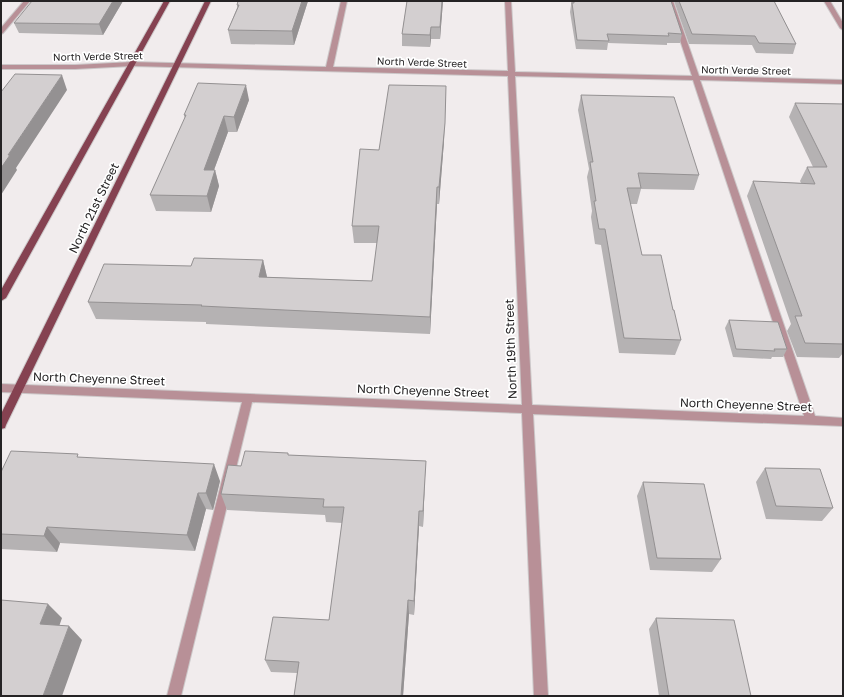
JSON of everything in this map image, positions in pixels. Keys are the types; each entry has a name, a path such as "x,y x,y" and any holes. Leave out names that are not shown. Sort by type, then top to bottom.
{"main road":[{"path":"1,298 167,1"},
{"name":"North 21st Street","path":"1,425 208,1"}],"street":[{"path":"1,32 27,1"},
{"path":"329,70 344,1"},
{"name":"North 19th Street","path":"508,1 526,408 541,696"},
{"path":"670,1 811,420"},
{"path":"827,1 843,28"},
{"name":"North Verde Street","path":"1,66 75,67 132,64 843,82"},
{"name":"North Cheyenne Street","path":"1,388 843,422"},
{"path":"174,696 248,398"}],"building":[{"path":"32,1 113,1 99,24 14,23"},
{"path":"238,1 302,1 292,31 228,30 239,5 237,5"},
{"path":"407,1 442,1 440,27 431,27 430,35 402,34"},
{"path":"574,1 671,1 682,34 668,33 669,36 607,34 609,41 577,40 572,3 574,3"},
{"path":"679,1 774,1 796,44 759,43 755,36 692,34"},
{"path":"15,74 62,75 8,155 10,155 1,168 1,92"},
{"path":"198,83 246,85 234,117 224,116 204,170 215,170 207,196 150,195 186,115 184,115"},
{"path":"389,85 446,86 445,123 439,187 437,187 430,317 201,306 202,305 88,302 104,264 191,266 194,258 263,260 259,277 372,281 379,226 352,226 360,149 379,150"},
{"path":"581,95 674,97 699,175 638,173 641,188 627,188 642,255 661,255 681,340 624,338 605,229 599,229 594,201 596,201 590,162 593,162"},
{"path":"795,103 843,104 843,344 805,343 795,316 802,316 753,181 815,184 807,167 827,167"},
{"path":"729,320 778,322 787,349 774,349 775,351 736,349"},
{"path":"11,451 78,454 77,457 214,464 206,493 198,493 187,535 47,527 44,536 1,534 1,472"},
{"path":"245,451 288,453 288,455 426,461 423,511 419,511 414,601 408,600 401,696 294,696 299,662 265,660 273,617 329,620 344,507 323,507 324,499 221,494 228,465 241,466"},
{"path":"765,468 820,469 833,508 776,506"},
{"path":"643,482 704,484 721,559 657,558"},
{"path":"1,600 48,604 40,624 69,626 43,696 1,696"},
{"path":"656,618 734,620 751,696 669,696"}]}
